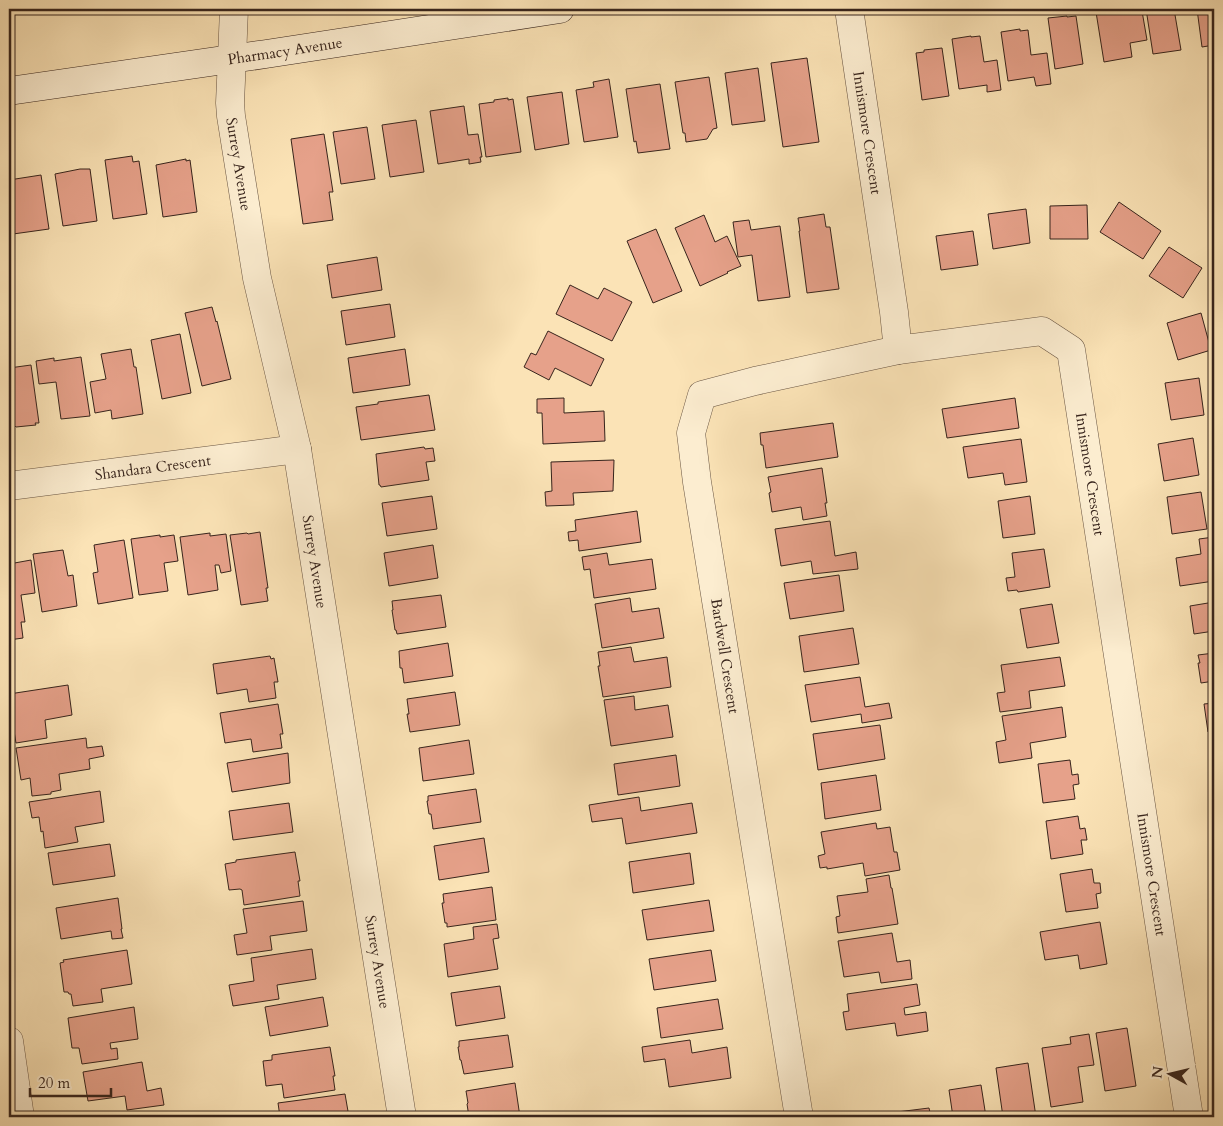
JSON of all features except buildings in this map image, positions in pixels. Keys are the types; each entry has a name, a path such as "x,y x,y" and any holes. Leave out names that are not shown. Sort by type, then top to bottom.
{"street":[{"name":"Surrey Avenue","path":"234,9 231,116 257,278 297,449 402,1117"},
{"name":"Pharmacy Avenue","path":"9,91 560,9"},
{"name":"Innismore Crescent","path":"850,9 898,350 1042,331 1071,350 1189,1117"},
{"name":"Bardwell Crescent","path":"799,1117 698,492 691,433 702,395 755,381 898,350"},
{"name":"Shandara Crescent","path":"9,486 297,449"},
{"path":"9,1041 20,1117"}]}
